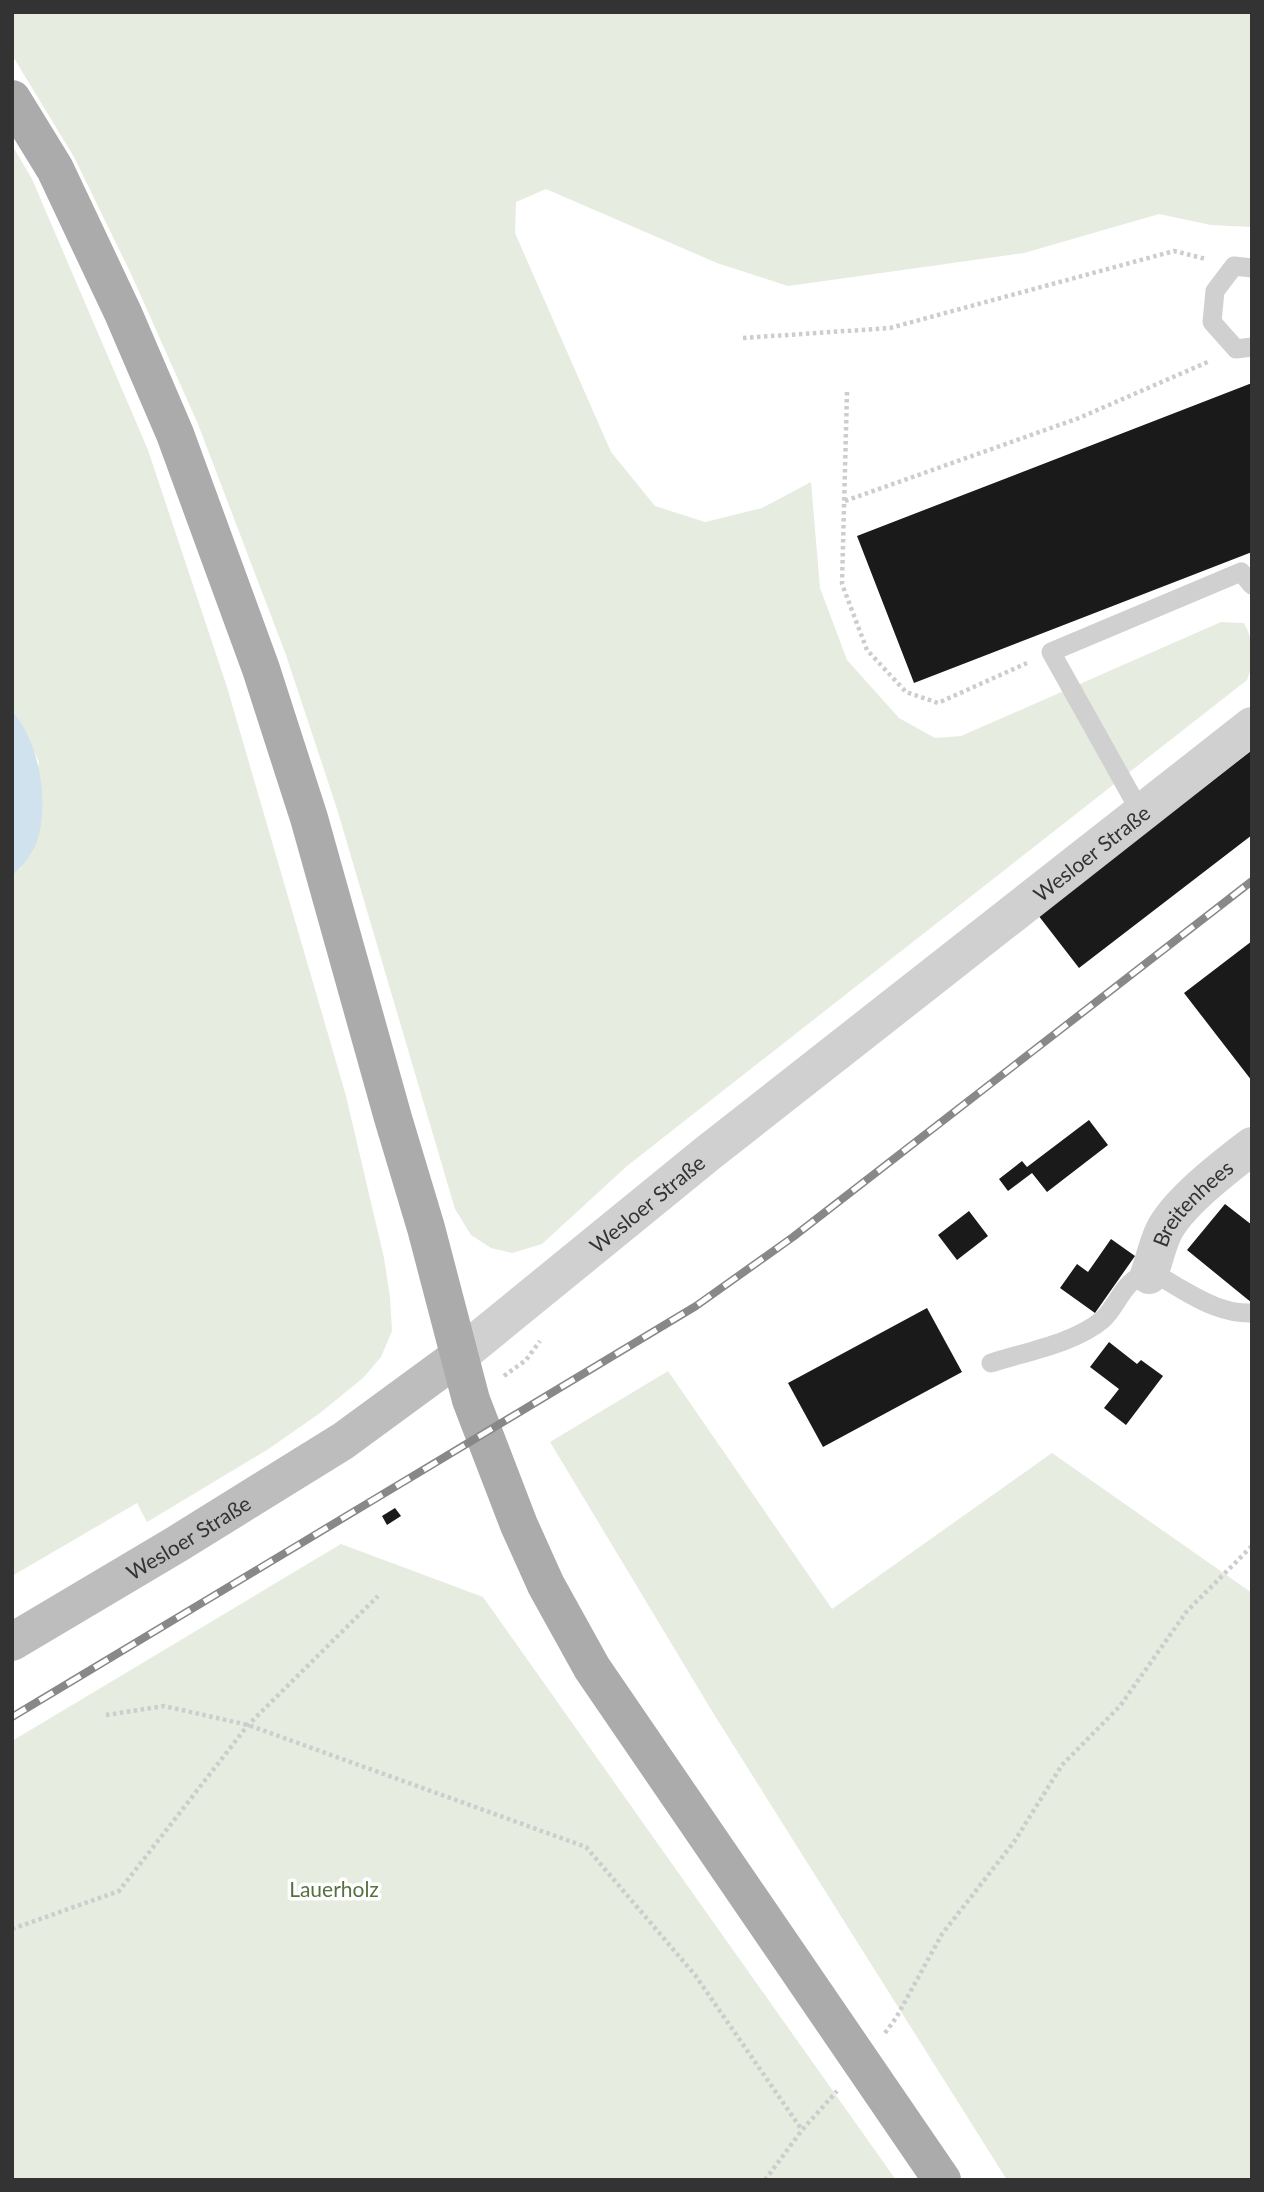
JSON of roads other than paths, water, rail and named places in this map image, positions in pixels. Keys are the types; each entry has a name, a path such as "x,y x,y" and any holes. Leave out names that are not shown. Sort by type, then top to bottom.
{"main road":[{"path":"12,99 55,169 123,313 175,434 261,669 338,918 426,1228 471,1400 519,1525 546,1585 592,1668 942,2180"},
{"name":"Wesloer Straße","path":"12,1642 343,1441 459,1356"}],"street":[{"name":"Wesloer Straße","path":"459,1356 697,1161 1252,726"},
{"name":"Breitenhees","path":"1149,1275 1164,1231 1180,1209 1227,1165 1252,1146"}],"lane":[{"path":"1243,267 1215,291 1212,322 1244,348"},
{"path":"1141,813 1051,652 1241,572 1252,585"},
{"path":"991,1363 1075,1336 1103,1320 1123,1292 1138,1277 1149,1275 1161,1278 1226,1311 1252,1313"}],"water":[{"path":"12,711 29,738 35,755 40,773 42,809 41,826 35,846 27,860 12,876"}],"railway":[{"path":"12,1717 696,1306 793,1237 1252,881"}],"park label":[{"name":"Lauerholz","path":"334,1888"}]}
